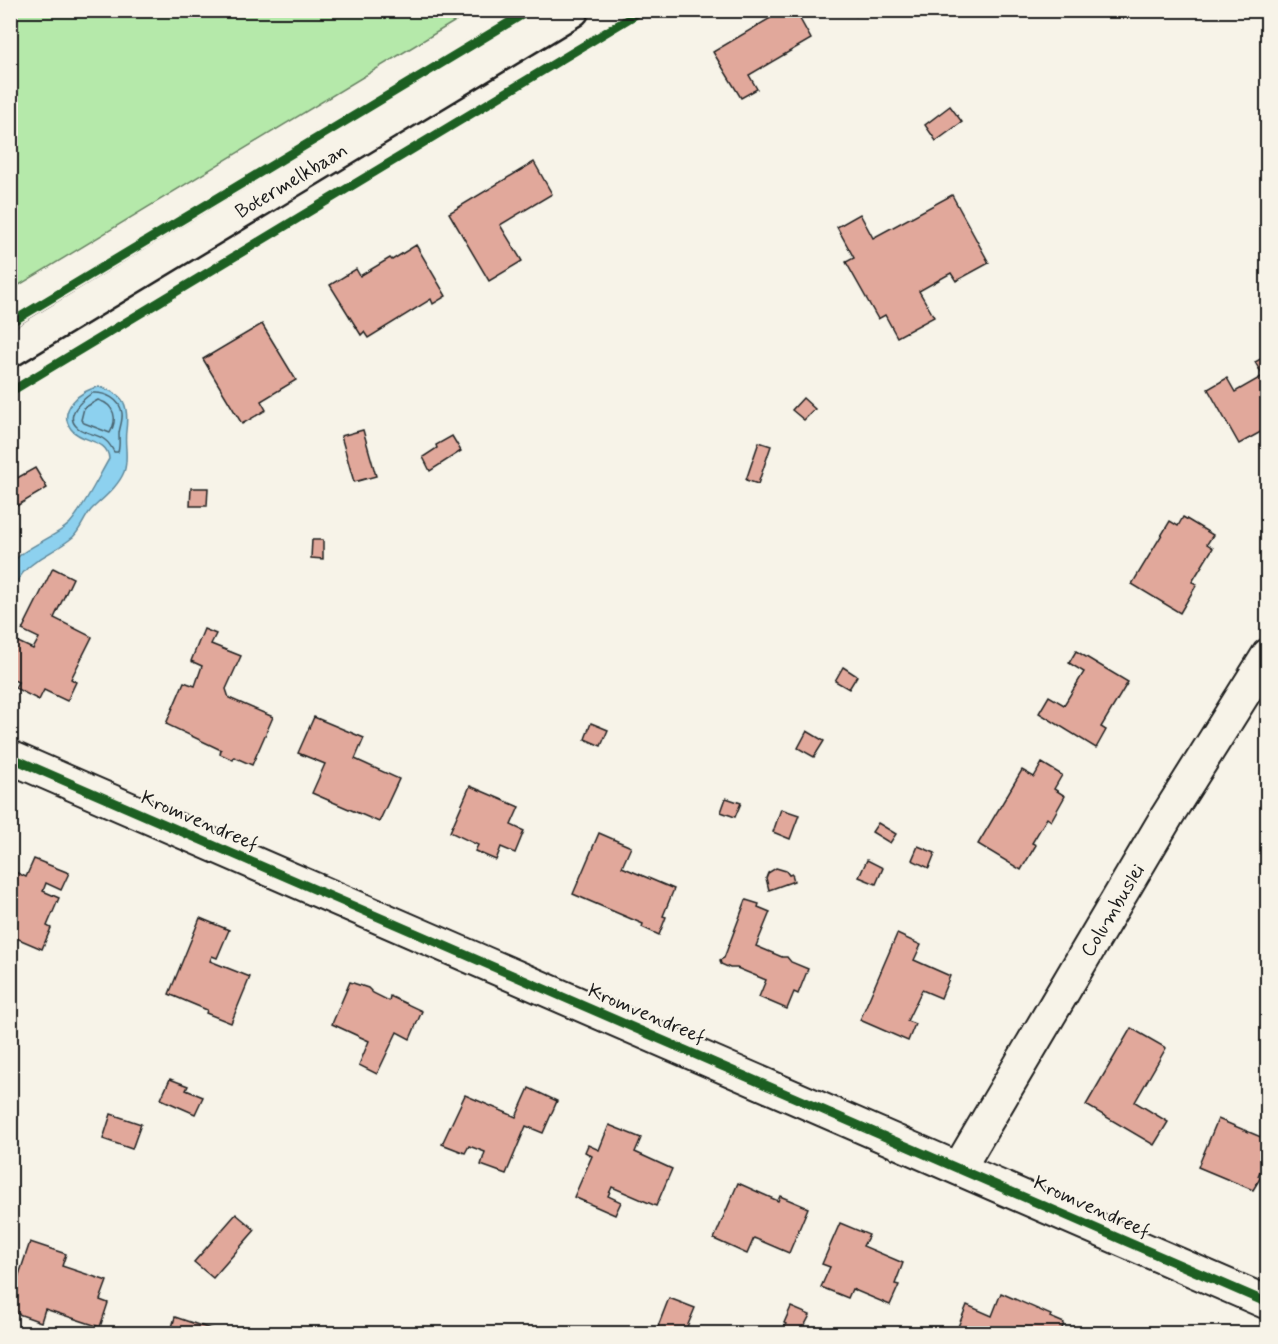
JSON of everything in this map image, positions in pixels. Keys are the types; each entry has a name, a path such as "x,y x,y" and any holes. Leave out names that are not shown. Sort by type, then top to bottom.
{"main road":[{"name":"Botermelkbaan","path":"10,350 572,10"}],"street":[{"name":"Columbuslei","path":"959,1168 1167,816 1268,655"},
{"name":"Kromvendreef","path":"10,757 1268,1303"}],"green space":[{"path":"11,10 472,10 472,11 11,290"}],"water":[{"path":"99,387 115,393 126,407 124,472 114,488 91,510 73,537 29,566 16,583 11,595 10,574 15,561 29,549 70,523 86,501 109,459 104,447 75,433 67,422 69,408 73,402 85,392"}],"building":[{"path":"784,10 795,10 811,39 749,75 757,89 741,98 713,52"},
{"path":"852,10 865,10 856,16"},
{"path":"950,106 962,122 936,141 925,125"},
{"path":"534,162 552,194 500,225 522,261 489,281 449,213"},
{"path":"952,195 989,263 956,281 951,273 919,291 934,317 897,337 885,315 878,319 846,262 854,258 837,227 860,214 873,238"},
{"path":"416,245 446,296 433,304 431,299 368,338 364,332 361,335 330,285 356,269 360,276"},
{"path":"262,324 296,380 261,401 266,410 242,424 203,359"},
{"path":"1268,355 1268,428 1239,444 1208,389 1227,378 1235,392 1263,376 1255,362"},
{"path":"803,398 815,409 804,420 792,410"},
{"path":"363,430 376,476 354,482 341,436"},
{"path":"452,436 461,451 430,471 423,457 437,448 436,445"},
{"path":"759,442 771,446 758,484 746,480"},
{"path":"35,468 47,488 10,510 10,482"},
{"path":"191,488 208,488 207,506 190,506"},
{"path":"1183,517 1213,535 1207,544 1213,548 1192,582 1197,584 1180,613 1132,584 1170,521 1178,526"},
{"path":"312,540 323,540 323,559 311,558"},
{"path":"53,568 73,578 54,618 92,637 71,679 76,682 67,701 44,690 39,700 15,688 18,682 10,678 10,652 16,641 33,649 39,638 22,630"},
{"path":"204,629 216,634 211,644 241,656 226,689 229,698 273,717 252,765 220,754 221,750 166,724 184,682 195,686 202,666 191,661"},
{"path":"1076,651 1128,682 1101,727 1106,730 1096,748 1039,713 1049,696 1064,705 1084,672 1069,663"},
{"path":"843,667 857,676 849,689 835,681"},
{"path":"314,717 364,738 355,759 399,779 379,822 312,793 325,764 298,753"},
{"path":"591,723 608,730 601,746 585,739"},
{"path":"807,731 824,741 814,757 798,748"},
{"path":"1042,763 1062,775 1054,789 1065,796 1051,821 1047,818 1032,843 1036,845 1021,870 978,844 1022,770 1034,777"},
{"path":"470,786 519,807 511,825 524,831 515,853 501,847 496,860 475,851 478,845 450,832"},
{"path":"726,798 741,803 735,817 721,812"},
{"path":"781,809 799,815 790,839 773,832"},
{"path":"878,823 896,834 890,843 872,832"},
{"path":"599,833 631,847 622,867 674,889 663,916 666,917 659,935 642,927 643,924 573,894"},
{"path":"918,846 935,853 929,868 912,860"},
{"path":"34,859 69,873 61,890 46,883 43,891 59,898 47,926 51,928 42,949 14,937 10,945 10,872 11,870 26,877"},
{"path":"867,860 883,868 876,884 859,877"},
{"path":"776,868 786,871 789,875 792,874 794,881 769,890 766,878 768,873"},
{"path":"746,900 759,904 758,907 770,912 756,946 787,957 791,962 808,969 798,994 794,992 787,1009 759,997 766,980 721,964 720,960 724,958"},
{"path":"200,918 229,930 217,958 212,956 210,961 250,977 231,1023 169,994"},
{"path":"897,934 921,945 914,960 950,976 941,998 922,990 907,1021 915,1024 908,1041 860,1020"},
{"path":"350,982 368,988 389,1001 390,996 422,1011 410,1039 397,1032 377,1074 359,1065 369,1041 332,1024"},
{"path":"1131,1028 1166,1048 1135,1102 1168,1122 1154,1145 1086,1105"},
{"path":"170,1079 188,1086 186,1090 203,1097 195,1114 161,1099"},
{"path":"529,1088 557,1101 543,1133 526,1126 506,1174 481,1165 485,1152 469,1146 465,1153 442,1144 465,1095 516,1117"},
{"path":"111,1114 141,1124 132,1149 103,1139"},
{"path":"1218,1119 1268,1140 1268,1154 1258,1176 1261,1177 1253,1190 1198,1167"},
{"path":"609,1125 641,1138 635,1152 672,1169 656,1206 612,1187 608,1196 621,1202 615,1215 574,1197 592,1156 585,1152 588,1145 599,1150"},
{"path":"738,1183 778,1201 780,1196 808,1208 789,1253 754,1238 747,1254 714,1239"},
{"path":"236,1214 255,1230 213,1278 194,1262"},
{"path":"840,1223 869,1235 863,1246 903,1263 895,1284 899,1285 890,1305 852,1289 848,1298 821,1287 830,1267 822,1264"},
{"path":"30,1242 66,1254 62,1266 107,1281 100,1300 108,1303 100,1327 45,1309 41,1322 10,1311 10,1302"},
{"path":"1001,1293 1064,1323 1060,1334 955,1334 967,1305 992,1316"},
{"path":"669,1298 695,1308 684,1334 655,1334"},
{"path":"791,1307 810,1315 800,1334 784,1328"},
{"path":"175,1317 225,1334 170,1334"}],"cycle path":[{"path":"10,323 530,10"},
{"path":"10,392 643,10"},
{"path":"10,757 1268,1303"}]}
